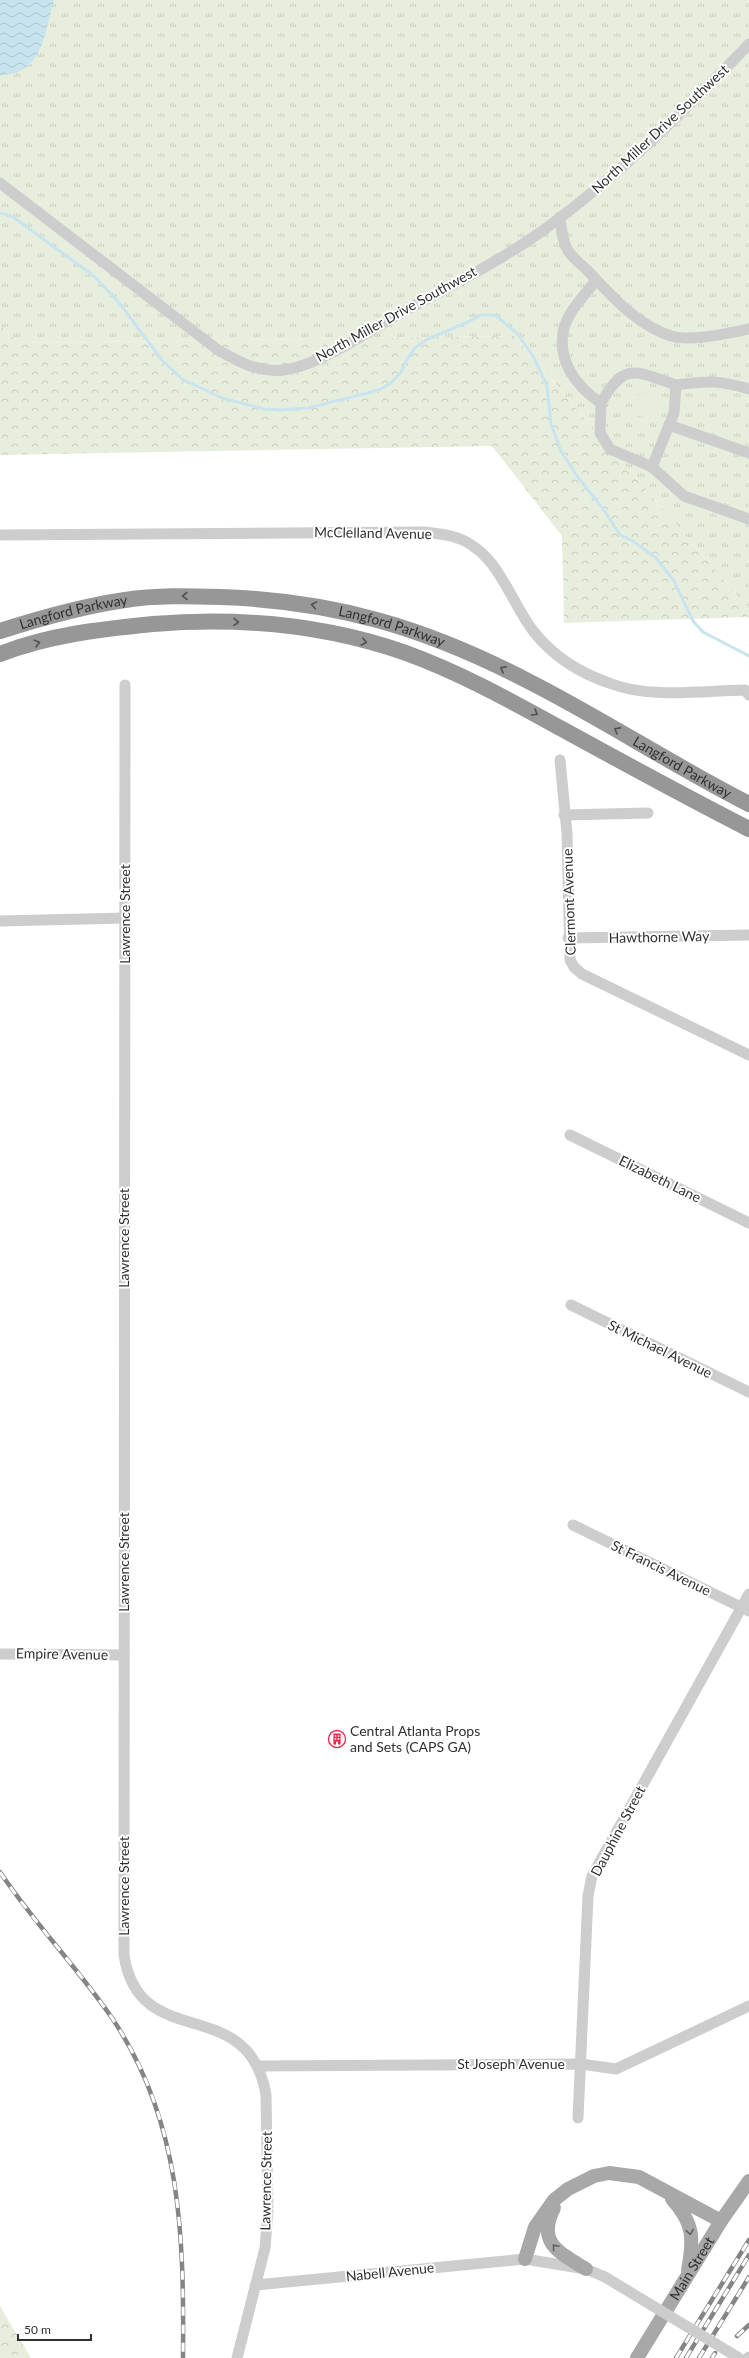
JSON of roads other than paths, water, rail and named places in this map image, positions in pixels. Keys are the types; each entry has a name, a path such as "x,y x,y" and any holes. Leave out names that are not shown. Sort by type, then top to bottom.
{"highway":[{"name":"Langford Parkway","path":"0,631 79,608 126,600 188,596 252,598 310,604 370,616 427,635 522,678 749,804"},
{"name":"Langford Parkway","path":"0,654 81,633 176,622 248,622 328,633 406,653 472,680 663,785 749,829"}],"main road":[{"path":"525,2259 535,2228 560,2195 581,2181 609,2173 639,2177 721,2221"},
{"name":"Main Street","path":"637,2358 721,2221 749,2181"},
{"path":"662,2188 684,2212 689,2223 692,2245 686,2278"},
{"path":"560,2195 550,2216 547,2229 548,2238 554,2248 586,2269"}],"street":[{"name":"North Miller Drive Southwest","path":"0,183 218,350 251,367 270,370 301,366 341,347 507,253 560,217 601,184 702,94 749,44"},
{"path":"560,217 562,237 568,251 630,314 655,330 672,336 719,335 749,330"},
{"path":"596,280 573,311 564,328 563,348 567,364 579,386 601,403"},
{"path":"749,389 725,382 710,381 676,385 637,372 628,373 609,387 601,403 600,433 604,442 618,454 643,461 652,467 684,496 749,519"},
{"path":"652,467 674,413 676,385"},
{"path":"669,425 749,454"},
{"name":"McClelland Avenue","path":"0,535 424,532 452,536 472,546 490,560 501,575 520,612 535,633 556,655 582,672 610,684 640,690 745,690 749,695"},
{"name":"Lawrence Street","path":"125,685 124,1955 126,1973 137,1993 152,2008 167,2015 229,2036 246,2048 258,2066 266,2095 268,2211 265,2248 237,2358"},
{"name":"Clermont Avenue","path":"560,760 566,833 568,938 570,960 574,967 582,974 749,1055"},
{"path":"564,815 648,813"},
{"path":"0,921 125,918"},
{"name":"Hawthorne Way","path":"568,938 749,935"},
{"name":"Elizabeth Lane","path":"570,1135 749,1223"},
{"name":"St Michael Avenue","path":"571,1305 749,1392"},
{"name":"St Francis Avenue","path":"573,1525 746,1609"},
{"name":"Dauphine Street","path":"578,2118 588,1896 592,1876 746,1609 749,1594"},
{"name":"Empire Avenue","path":"0,1654 124,1655"},
{"name":"St Joseph Avenue","path":"258,2066 581,2064 616,2069 749,2006"},
{"name":"Nabell Avenue","path":"256,2285 525,2259 586,2269 605,2277 739,2358"}],"water":[{"path":"0,0 54,0 44,39 33,60 25,68 14,73 0,75"}],"waterway":[{"path":"0,213 13,217 94,276 120,304 162,360 182,379 222,398 264,409 279,410 308,408 379,390 391,383 401,372 407,359 416,347 428,339 481,315 495,315 517,333 534,358 547,386 551,424 561,451 577,476 604,510 620,535 633,541 656,558 674,581 693,621 703,632 749,656"}],"railway":[{"path":"0,1872 13,1891 85,1981 112,2018 135,2058 153,2098 165,2139 174,2182 179,2225 182,2268 183,2358"},
{"path":"676,2358 749,2240"},
{"path":"686,2358 749,2255"},
{"path":"699,2358 749,2277"},
{"path":"737,2336 749,2325"},
{"path":"712,2358 715,2353"}],"place":[{"name":"Central Atlanta Props and Sets (CAPS GA)","path":"337,1739"}]}
